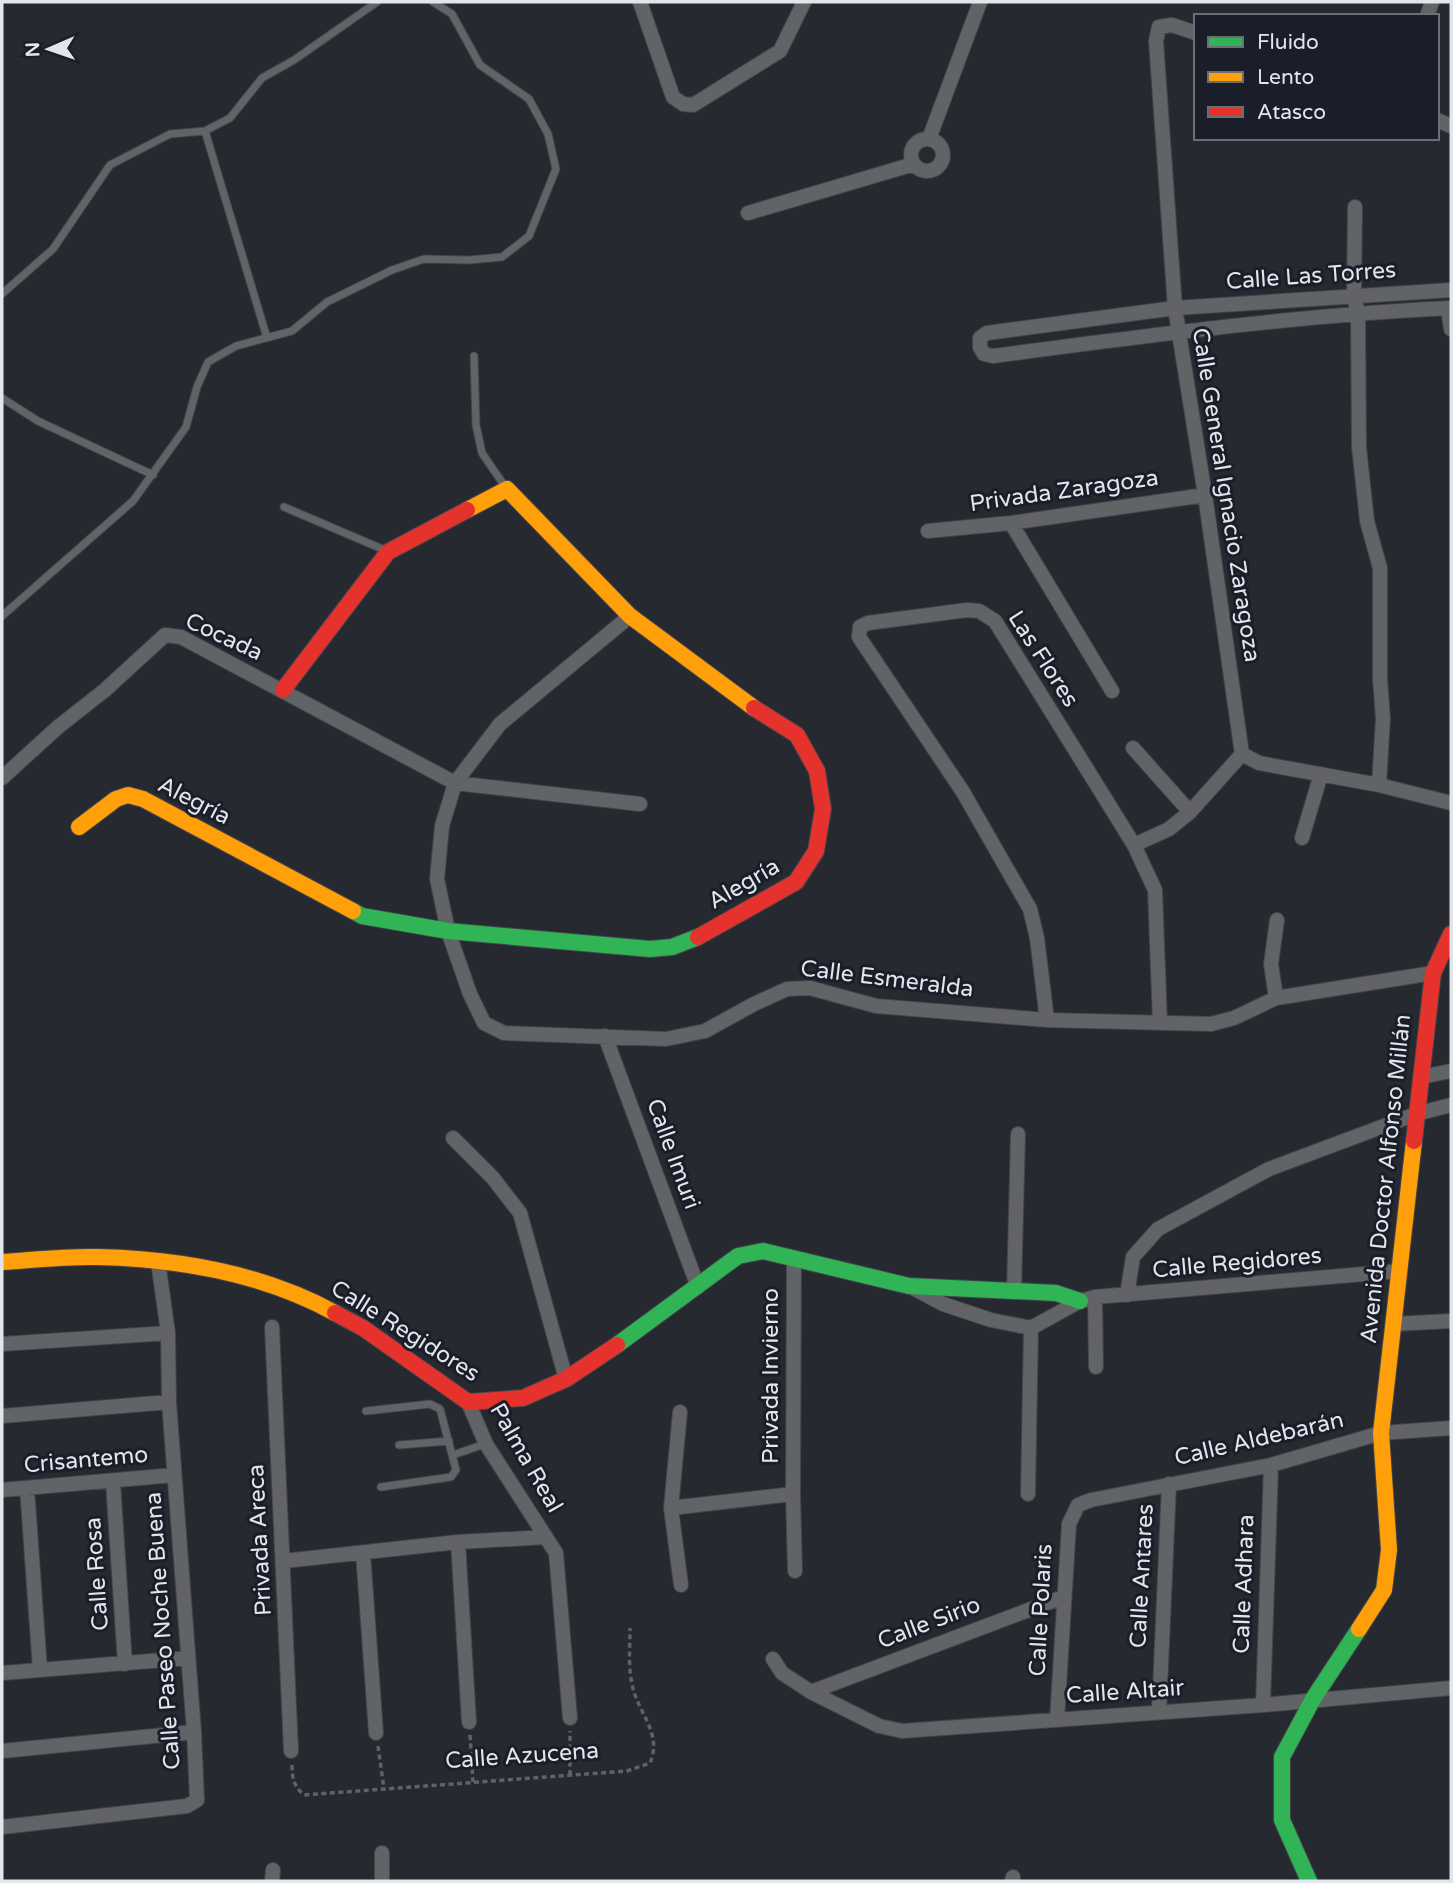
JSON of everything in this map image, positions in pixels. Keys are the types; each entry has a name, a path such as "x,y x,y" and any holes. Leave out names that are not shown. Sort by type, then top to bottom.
{"street":[{"path":"640,2 673,97 683,104 693,105 780,51 804,2"},
{"path":"929,139 980,2"},
{"name":"Calle General Ignacio Zaragoza","path":"1194,32 1172,24 1159,27 1156,41 1175,308 1242,754"},
{"path":"929,139 937,143 942,150 943,159 938,167 930,171 921,170 914,164 911,156 920,141 929,139"},
{"path":"748,214 914,164"},
{"path":"1355,207 1354,295 1358,314 1359,447 1367,521 1380,568 1380,679 1383,718 1379,785"},
{"name":"Calle Las Torres","path":"1450,308 1358,314 1178,332 993,356 984,354 980,347 980,338 988,334 1175,308 1451,290"},
{"path":"1450,308 1451,329"},
{"path":"283,690 388,552 507,489"},
{"name":"Alegría","path":"79,827 117,799 128,795 143,799 362,916 448,931 650,949 672,947 690,941 796,882 816,851 823,809 817,771 797,735 748,704 630,616 507,489"},
{"name":"Privada Zaragoza","path":"928,531 1011,523 1205,495"},
{"path":"1011,523 1112,691"},
{"name":"Las Flores","path":"1047,1020 1037,938 1030,909 963,792 859,637 860,627 868,623 967,610 979,611 995,621 1133,845 1156,890 1160,1023"},
{"path":"455,783 500,724 630,616"},
{"name":"Cocada","path":"2,778 58,727 105,690 164,635 181,637 455,783"},
{"path":"1133,748 1190,812"},
{"path":"1133,845 1169,829 1190,812 1242,754 1259,763 1379,785 1451,803"},
{"path":"1303,838 1321,774"},
{"path":"455,783 640,804"},
{"name":"Calle Esmeralda","path":"455,783 442,826 437,879 448,931 470,994 484,1023 504,1033 666,1039 705,1031 787,989 810,988 876,1006 1047,1020 1211,1024 1234,1018 1276,998 1433,974"},
{"path":"1276,998 1270,964 1277,920"},
{"name":"Avenida Doctor Alfonso Millán","path":"1309,1881 1282,1820 1282,1758 1313,1699 1384,1590 1389,1549 1381,1433 1433,974 1451,934"},
{"name":"Calle Imuri","path":"605,1036 698,1287"},
{"path":"1421,1077 1451,1071"},
{"path":"1127,1295 1133,1257 1158,1229 1269,1169 1416,1114 1451,1105"},
{"path":"1014,1291 1018,1134"},
{"path":"453,1138 492,1178 520,1213 566,1379"},
{"name":"Calle Regidores","path":"2,1262 96,1257 158,1261 264,1281 306,1297 363,1328 468,1402 523,1398 566,1379 738,1256 763,1251 909,1286 1056,1293 1087,1299 1399,1271"},
{"name":"Privada Invierno","path":"794,1258 795,1571"},
{"name":"Calle Paseo Noche Buena","path":"2,1826 187,1806 197,1800 169,1402 168,1333 158,1261"},
{"name":"Calle Regidores","path":"909,1286 955,1308 990,1320 1031,1328 1087,1299"},
{"path":"1087,1299 1096,1367"},
{"path":"1393,1324 1451,1321"},
{"name":"Privada Areca","path":"272,1327 291,1751"},
{"path":"1028,1494 1031,1328"},
{"path":"2,1344 168,1333"},
{"path":"2,1416 169,1402"},
{"name":"Palma Real","path":"468,1402 486,1444 556,1553 570,1718"},
{"path":"680,1412 671,1508 681,1585"},
{"name":"Calle Aldebarán","path":"1078,1505 1091,1500 1271,1465 1381,1433 1451,1428"},
{"name":"Calle Adhara","path":"1263,1705 1271,1465"},
{"name":"Crisantemo","path":"2,1490 174,1475"},
{"name":"Calle Rosa","path":"113,1482 125,1664"},
{"name":"Calle Antares","path":"1158,1712 1169,1484"},
{"path":"27,1488 40,1670"},
{"name":"Privada Invierno","path":"671,1508 793,1494"},
{"name":"Calle Polaris","path":"1057,1720 1069,1524 1078,1505"},
{"path":"284,1561 458,1542 546,1537"},
{"path":"458,1542 468,1723"},
{"path":"363,1553 376,1733"},
{"name":"Calle Sirio","path":"811,1692 1063,1597"},
{"path":"2,1673 188,1658"},
{"name":"Calle Altair","path":"773,1659 782,1673 811,1692 879,1726 902,1731 1451,1689"},
{"path":"2,1751 194,1731"},
{"path":"382,1853 382,1881"}],"lane":[{"path":"2,294 53,249 110,165 170,134 205,131 230,118 262,78 294,60 377,2"},
{"path":"2,616 133,501 186,427 197,387 208,362 236,346 292,331 327,302 392,270 424,259 469,260 502,257 528,236 556,169 548,134 529,99 480,65 452,14 433,2"},
{"path":"205,131 267,338"},
{"name":"Alegría","path":"474,356 475,425 482,453 507,489"},
{"path":"2,398 38,421 153,475"},
{"path":"284,508 388,552"},
{"path":"366,1411 430,1404 440,1409 456,1470 451,1477 381,1487"},
{"path":"399,1445 449,1441"},
{"path":"453,1455 486,1444"}],"path":[{"name":"Calle Azucena","path":"291,1751 292,1780 304,1795 628,1771 650,1763 655,1752 652,1731 632,1686 630,1628"},
{"path":"570,1718 570,1775"},
{"path":"468,1723 473,1782"},
{"path":"376,1733 384,1789"}],"traffic: fast":[{"path":"353,911 362,916 448,931 650,949 672,947 698,937"},
{"path":"617,1345 738,1256 763,1251 909,1286 1056,1293 1080,1301"},
{"path":"1309,1881 1282,1820 1282,1757 1313,1699 1359,1629"}],"traffic: slow":[{"path":"467,510 507,489 630,616 754,708"},
{"path":"79,827 116,799 128,795 143,799 353,911"},
{"path":"1359,1629 1384,1590 1389,1550 1381,1433 1414,1141"},
{"path":"2,1262 98,1257 190,1265 279,1288 335,1313"}],"traffic: jam":[{"path":"283,690 388,552 467,510"},
{"path":"698,937 796,882 816,851 823,809 817,771 797,735 754,708"},
{"path":"1414,1141 1433,973 1451,934"},
{"path":"335,1313 363,1328 468,1402 523,1398 566,1379 617,1345"}]}
